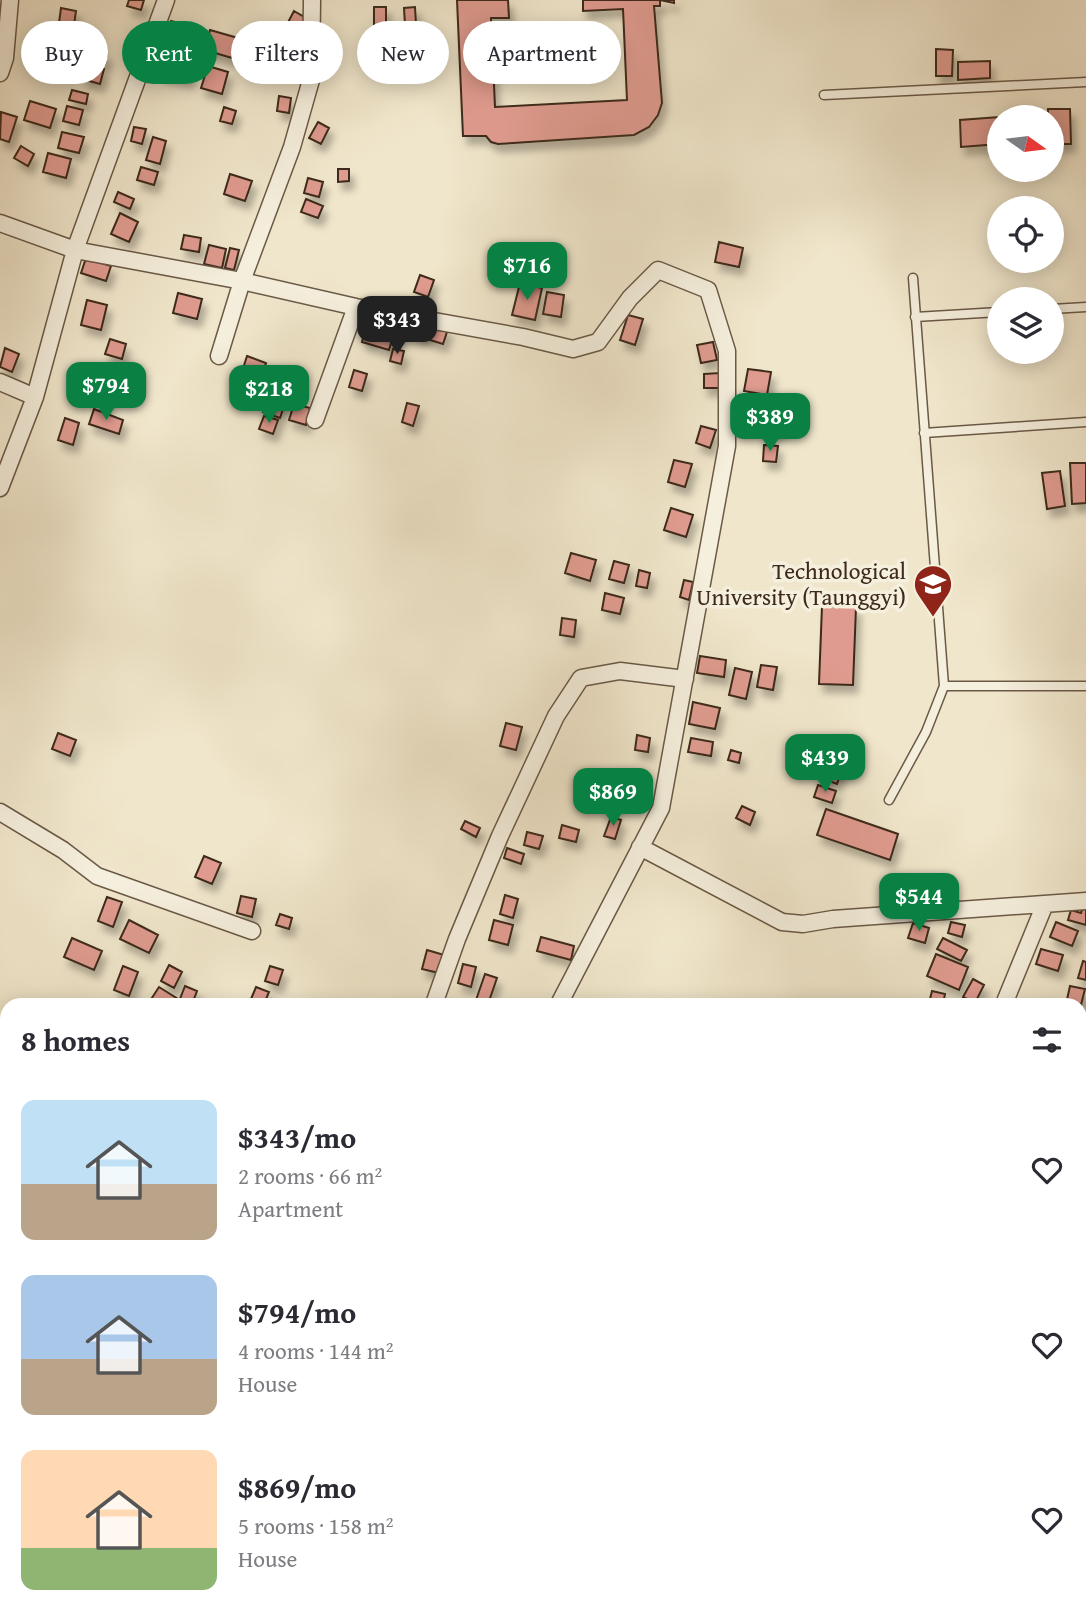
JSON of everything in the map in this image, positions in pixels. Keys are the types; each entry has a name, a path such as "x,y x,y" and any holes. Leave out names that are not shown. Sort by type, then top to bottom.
{"street":[{"path":"0,73 5,58 10,0"},
{"path":"0,488 35,397 75,250 166,0"},
{"path":"219,356 242,281 292,147 311,80 312,0"},
{"path":"0,223 75,250 242,281 356,307 523,337 573,349 598,342 630,298 658,270 708,290 727,351 727,446 661,808 562,998"},
{"path":"314,419 356,307"},
{"path":"0,382 35,397"},
{"path":"436,998 457,939 500,836 556,716 581,678 620,671 685,679"},
{"path":"0,811 63,850 97,876 252,931"},
{"path":"640,847 782,922 803,924 833,919 1086,901"},
{"path":"1006,998 1045,904"}],"lane":[{"path":"824,96 1086,82"},
{"path":"888,800 926,732 944,686 913,278"},
{"path":"1064,308 1086,307"},
{"path":"915,317 987,313"},
{"path":"924,433 1086,422"},
{"path":"944,686 1086,686"}],"building":[{"path":"129,0 144,0 141,10 127,6"},
{"path":"457,0 508,0 509,18 463,21 463,84 494,84 495,107 627,100 623,9 583,11 583,0 660,0 660,6 654,6 662,103 658,115 649,127 634,135 498,144 491,142 486,136 463,136"},
{"path":"374,7 386,7 386,21 374,21"},
{"path":"415,7 416,21 405,21 404,8"},
{"path":"61,8 76,11 75,21 59,21"},
{"path":"294,11 311,21 289,21"},
{"path":"217,32 231,36 231,58 217,54"},
{"path":"936,49 953,50 952,76 936,76"},
{"path":"990,61 990,78 958,80 958,62"},
{"path":"217,69 228,72 222,94 201,88 202,84 217,84"},
{"path":"72,90 88,94 86,104 69,100"},
{"path":"279,96 291,98 289,113 277,111"},
{"path":"30,101 56,109 50,128 24,120"},
{"path":"67,106 83,110 79,125 63,121"},
{"path":"224,107 236,111 232,124 220,121"},
{"path":"1064,109 1070,109 1071,144 1064,144"},
{"path":"1,112 17,117 9,142 0,139"},
{"path":"987,118 987,145 961,147 960,120"},
{"path":"318,122 329,128 321,144 309,138"},
{"path":"134,127 146,129 142,144 131,141"},
{"path":"62,132 84,137 79,153 58,148"},
{"path":"153,137 166,141 160,164 146,160"},
{"path":"21,146 34,154 28,166 14,158"},
{"path":"48,153 71,159 66,178 43,172"},
{"path":"141,167 158,172 154,185 137,180"},
{"path":"338,169 349,169 349,181 338,182"},
{"path":"230,174 252,181 245,201 224,194"},
{"path":"308,178 323,182 319,197 304,193"},
{"path":"118,192 134,199 130,209 114,202"},
{"path":"306,199 323,206 318,218 301,212"},
{"path":"120,213 138,222 129,242 111,234"},
{"path":"184,235 201,238 199,252 181,249"},
{"path":"719,242 743,248 739,267 715,262"},
{"path":"209,245 226,249 222,268 204,264"},
{"path":"544,245 554,247 548,274 539,272"},
{"path":"230,248 239,250 234,270 225,268"},
{"path":"86,258 111,266 106,281 81,273"},
{"path":"420,275 434,280 428,297 414,292"},
{"path":"520,283 542,288 535,320 512,315"},
{"path":"547,292 564,295 561,317 543,314"},
{"path":"178,293 202,299 197,319 173,313"},
{"path":"87,300 107,305 101,330 81,325"},
{"path":"628,315 643,319 635,345 620,340"},
{"path":"419,320 448,329 443,344 414,335"},
{"path":"367,322 395,330 389,350 362,342"},
{"path":"110,339 126,344 122,359 105,354"},
{"path":"713,342 717,360 701,363 697,345"},
{"path":"5,348 19,354 12,372 0,367"},
{"path":"393,349 404,351 401,364 390,361"},
{"path":"247,356 266,363 258,387 239,381"},
{"path":"748,369 771,372 767,395 744,391"},
{"path":"354,370 367,374 362,391 349,387"},
{"path":"720,373 720,388 704,388 704,374"},
{"path":"267,398 285,403 280,418 263,412"},
{"path":"743,399 761,402 758,421 739,417"},
{"path":"407,403 419,406 413,426 402,422"},
{"path":"294,404 310,408 306,425 289,420"},
{"path":"770,404 786,408 781,431 765,428"},
{"path":"94,409 123,420 119,434 89,424"},
{"path":"264,416 278,420 273,434 259,429"},
{"path":"65,418 79,423 73,445 58,440"},
{"path":"701,426 716,430 710,448 696,443"},
{"path":"764,445 778,446 776,462 763,461"},
{"path":"674,460 692,464 685,487 668,482"},
{"path":"1070,463 1086,463 1086,503 1072,504"},
{"path":"1060,471 1065,506 1047,509 1042,473"},
{"path":"671,508 693,515 686,537 664,530"},
{"path":"571,553 596,560 590,581 565,573"},
{"path":"614,561 629,565 624,583 609,579"},
{"path":"639,570 650,573 647,588 636,586"},
{"path":"684,580 693,582 689,600 680,597"},
{"path":"605,593 624,598 620,614 602,610"},
{"path":"822,606 856,607 853,685 819,684"},
{"path":"562,618 576,620 574,637 560,635"},
{"path":"700,656 726,660 724,677 697,673"},
{"path":"761,665 777,667 773,690 757,687"},
{"path":"735,668 752,672 746,699 729,695"},
{"path":"693,702 720,708 715,729 689,724"},
{"path":"506,723 522,727 516,750 500,746"},
{"path":"58,733 76,740 70,756 52,749"},
{"path":"637,735 650,738 648,752 635,750"},
{"path":"691,738 713,742 711,756 688,752"},
{"path":"832,747 850,753 847,763 829,757"},
{"path":"731,750 741,753 739,763 728,760"},
{"path":"829,764 842,769 837,784 824,779"},
{"path":"818,785 836,791 832,803 814,797"},
{"path":"742,806 755,812 750,825 736,818"},
{"path":"826,809 898,834 890,860 817,835"},
{"path":"611,817 621,820 615,839 604,836"},
{"path":"465,821 480,828 476,837 461,829"},
{"path":"562,825 579,830 576,842 559,838"},
{"path":"527,832 543,836 539,849 524,845"},
{"path":"507,848 524,854 521,864 504,858"},
{"path":"204,856 221,863 212,884 195,877"},
{"path":"505,895 518,899 513,918 500,914"},
{"path":"241,896 256,899 252,917 237,913"},
{"path":"107,897 122,902 113,927 98,921"},
{"path":"1084,904 1086,925 1068,920 1071,910 1081,913"},
{"path":"280,914 292,918 289,929 276,925"},
{"path":"129,920 158,935 149,953 120,939"},
{"path":"494,920 513,925 508,945 489,940"},
{"path":"951,922 965,925 962,937 948,933"},
{"path":"1056,922 1078,931 1072,946 1050,937"},
{"path":"913,923 929,928 925,943 908,938"},
{"path":"541,937 574,946 571,960 537,951"},
{"path":"72,938 102,951 94,970 64,957"},
{"path":"943,938 967,950 961,961 937,949"},
{"path":"1041,949 1063,955 1058,971 1036,964"},
{"path":"427,950 444,955 439,973 422,969"},
{"path":"936,954 968,967 959,990 927,976"},
{"path":"1083,961 1086,962 1086,980 1078,978"},
{"path":"463,964 476,967 471,987 458,983"},
{"path":"169,965 182,972 174,988 161,981"},
{"path":"123,966 138,972 129,996 114,990"},
{"path":"270,966 283,970 278,985 265,981"},
{"path":"485,974 497,978 490,998 477,998"},
{"path":"973,979 984,985 978,998 963,997"},
{"path":"185,986 197,991 194,998 180,998"},
{"path":"1070,986 1085,989 1083,998 1067,998"},
{"path":"159,987 176,998 152,998"},
{"path":"256,987 269,992 266,998 251,998"},
{"path":"932,991 945,994 944,998 930,998"}],"place":[{"name":"Technological University (Taunggyi)","path":"933,618"}]}
